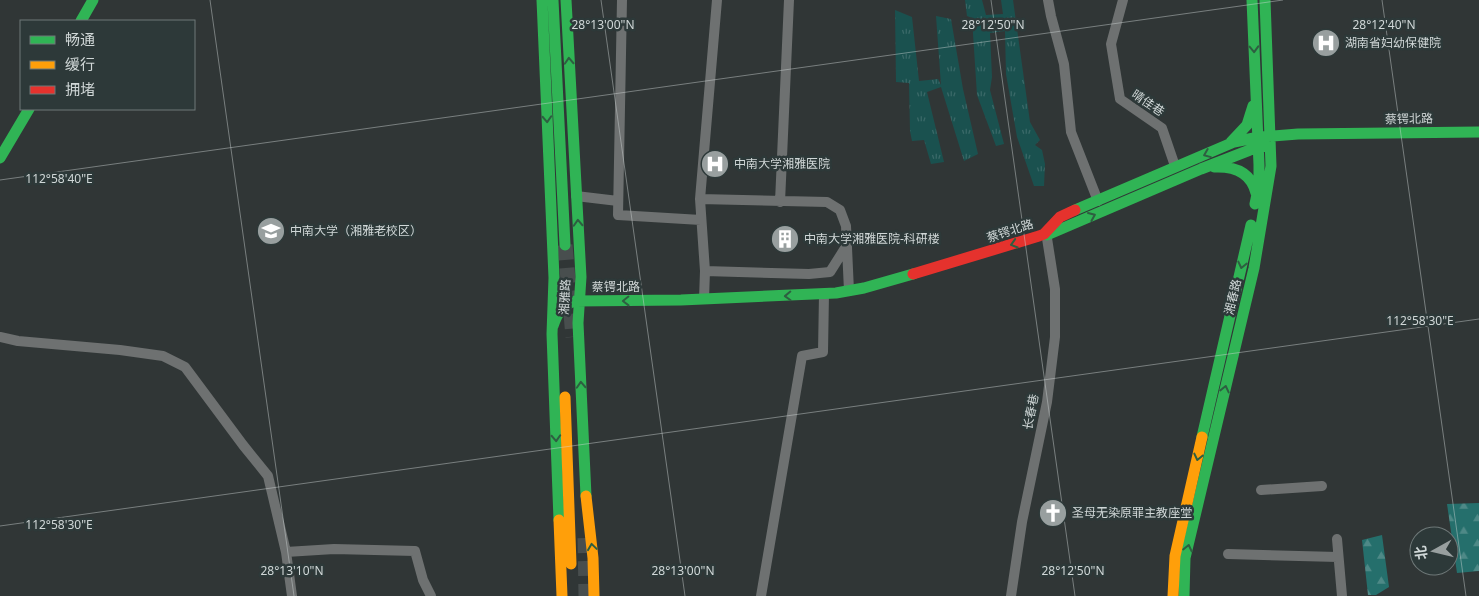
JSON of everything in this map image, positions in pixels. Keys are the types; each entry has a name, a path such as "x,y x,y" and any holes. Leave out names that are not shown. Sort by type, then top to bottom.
{"main road":[{"path":"82,20 93,0"},
{"name":"湘雅路","path":"542,0 554,278 552,334 562,596"},
{"path":"554,0 565,245"},
{"name":"湘雅路","path":"566,0 581,277 578,323 586,502 593,558 594,596"},
{"name":"湘春路","path":"1173,596 1175,556 1256,198 1259,175 1252,0"},
{"name":"湘春路","path":"1184,596 1185,558 1254,268 1271,166 1265,0"},
{"path":"1228,145 1246,125 1253,108 1256,88"},
{"path":"1269,100 1272,110 1280,123 1294,138 1275,152 1271,166"},
{"path":"0,158 28,110"},
{"name":"蔡锷北路","path":"1046,233 1060,217 1228,145 1294,138 1479,132"},
{"name":"蔡锷北路","path":"1294,138 1479,139"},
{"name":"蔡锷北路","path":"559,313 569,302 579,301 704,299 824,294 849,291 1039,236 1201,169 1258,142"},
{"path":"1201,169 1228,166 1242,172 1252,182 1256,198"},
{"name":"湘雅路","path":"554,278 561,333 572,596"},
{"path":"552,334 559,313"}],"street":[{"path":"622,0 618,215 701,220"},
{"path":"704,299 705,271 700,198 717,0"},
{"path":"780,202 789,0"},
{"path":"1048,0 1064,64 1071,132 1098,201"},
{"name":"晴佳巷","path":"1123,0 1111,44 1120,99 1162,128 1176,166"},
{"path":"576,196 618,201"},
{"path":"700,198 827,202 840,210 846,226 849,291"},
{"name":"长春巷","path":"1011,596 1022,522 1047,402 1055,337 1055,289 1046,233"},
{"path":"705,271 809,274 830,272 847,244"},
{"path":"760,596 802,356 823,352 824,294"},
{"path":"0,337 18,341 120,350 163,356 185,367 268,476 286,552 292,596"},
{"path":"1262,490 1322,486"},
{"path":"1337,539 1342,596"},
{"path":"286,552 334,549 414,551 423,580 431,596"},
{"path":"1228,554 1338,556"}],"green space":[{"path":"965,0 982,0 986,15 1003,14 1001,0 1013,0 1030,122 1040,140 1035,145 1042,150 1045,164 1044,186 1034,186 1017,137 1006,74 1005,31 990,33 992,77 990,90 1004,144 996,146 977,95 972,18 967,16"},
{"path":"895,10 912,17 919,81 938,79 941,85 936,16 951,19 963,89 978,154 964,161 941,87 927,92 944,162 931,164 924,140 912,141 909,83 896,82"},
{"path":"1479,503 1479,571 1459,573 1459,526 1450,526 1447,504"},
{"path":"1382,535 1389,587 1376,595 1368,595 1362,540"}],"tunnel":[{"path":"565,245 573,337"},
{"path":"585,538 586,596"}],"traffic: fast":[{"path":"82,20 93,0"},
{"path":"542,0 554,278 552,334 559,520"},
{"path":"553,0 565,245"},
{"path":"566,0 581,277 578,323 586,496"},
{"path":"1252,0 1259,165 1259,185 1255,204"},
{"path":"1184,596 1185,558 1254,268 1271,166 1265,0"},
{"path":"1231,142 1247,125 1253,106"},
{"path":"0,158 28,110"},
{"path":"1075,210 1234,142 1259,137 1298,134 1479,132"},
{"path":"1047,235 1201,169 1250,150 1266,146"},
{"path":"1214,167 1235,169 1246,175 1254,186 1256,193"},
{"path":"1202,437 1251,225"},
{"path":"553,326 561,310 575,301 681,300 836,293 864,288 913,274"}],"traffic: slow":[{"path":"565,397 571,564"},
{"path":"1173,596 1175,556 1202,437"},
{"path":"586,496 593,558 594,596"},
{"path":"559,520 562,596"}],"traffic: jam":[{"path":"913,274 1039,236 1044,234 1060,217 1075,210"}],"place":[{"name":"湖南省妇幼保健院","path":"1326,43"},
{"name":"中南大学湘雅医院","path":"715,164"},
{"name":"中南大学（湘雅老校区）","path":"271,231"},
{"name":"中南大学湘雅医院-科研楼","path":"785,239"},
{"name":"圣母无染原罪主教座堂","path":"1053,513"}]}
